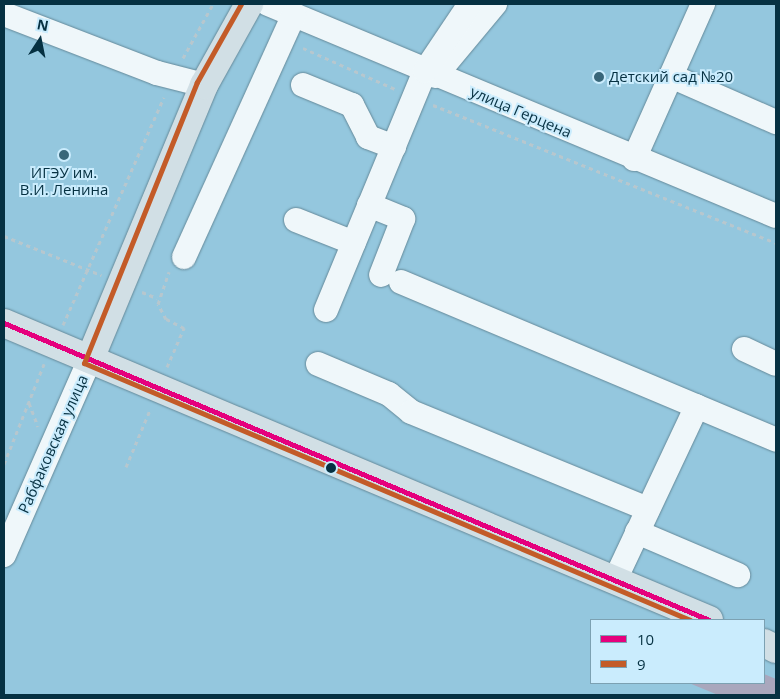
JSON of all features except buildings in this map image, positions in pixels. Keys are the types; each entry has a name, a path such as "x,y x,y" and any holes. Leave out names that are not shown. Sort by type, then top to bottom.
{"main road":[{"name":"Рабфаковская улица","path":"90,359 204,85 249,4"},
{"path":"4,323 707,619"}],"street":[{"name":"улица Герцена","path":"268,4 776,216"},
{"path":"326,310 394,146 430,73 470,4"},
{"path":"430,73 495,4"},
{"path":"634,158 703,4"},
{"path":"4,14 173,76 204,85"},
{"path":"184,257 294,15"},
{"path":"671,76 776,122"},
{"path":"303,85 352,105 368,137 394,146"},
{"path":"369,205 403,219 391,278 776,440"},
{"path":"296,220 354,243"},
{"path":"744,349 776,364"},
{"name":"Рабфаковская улица","path":"4,555 11,518 90,359"},
{"path":"318,364 389,394 411,412 648,509"},
{"path":"614,580 697,406"},
{"path":"638,532 738,574"}],"path":[{"path":"4,236 91,271 173,76 212,4"},
{"path":"157,298 162,315 184,328"},
{"path":"4,464 30,397 32,417 46,431"}],"shaded area":[{"path":"765,674 776,679 776,695 718,695 691,684 765,684"}],"transit line":[{"name":"9","path":"241,4 197,82 84,363 688,619"},
{"name":"10","path":"4,323 707,619"}],"place":[{"name":"Детский сад №20","path":"599,77"},
{"name":"ИГЭУ им. В.И. Ленина","path":"64,155"}]}
